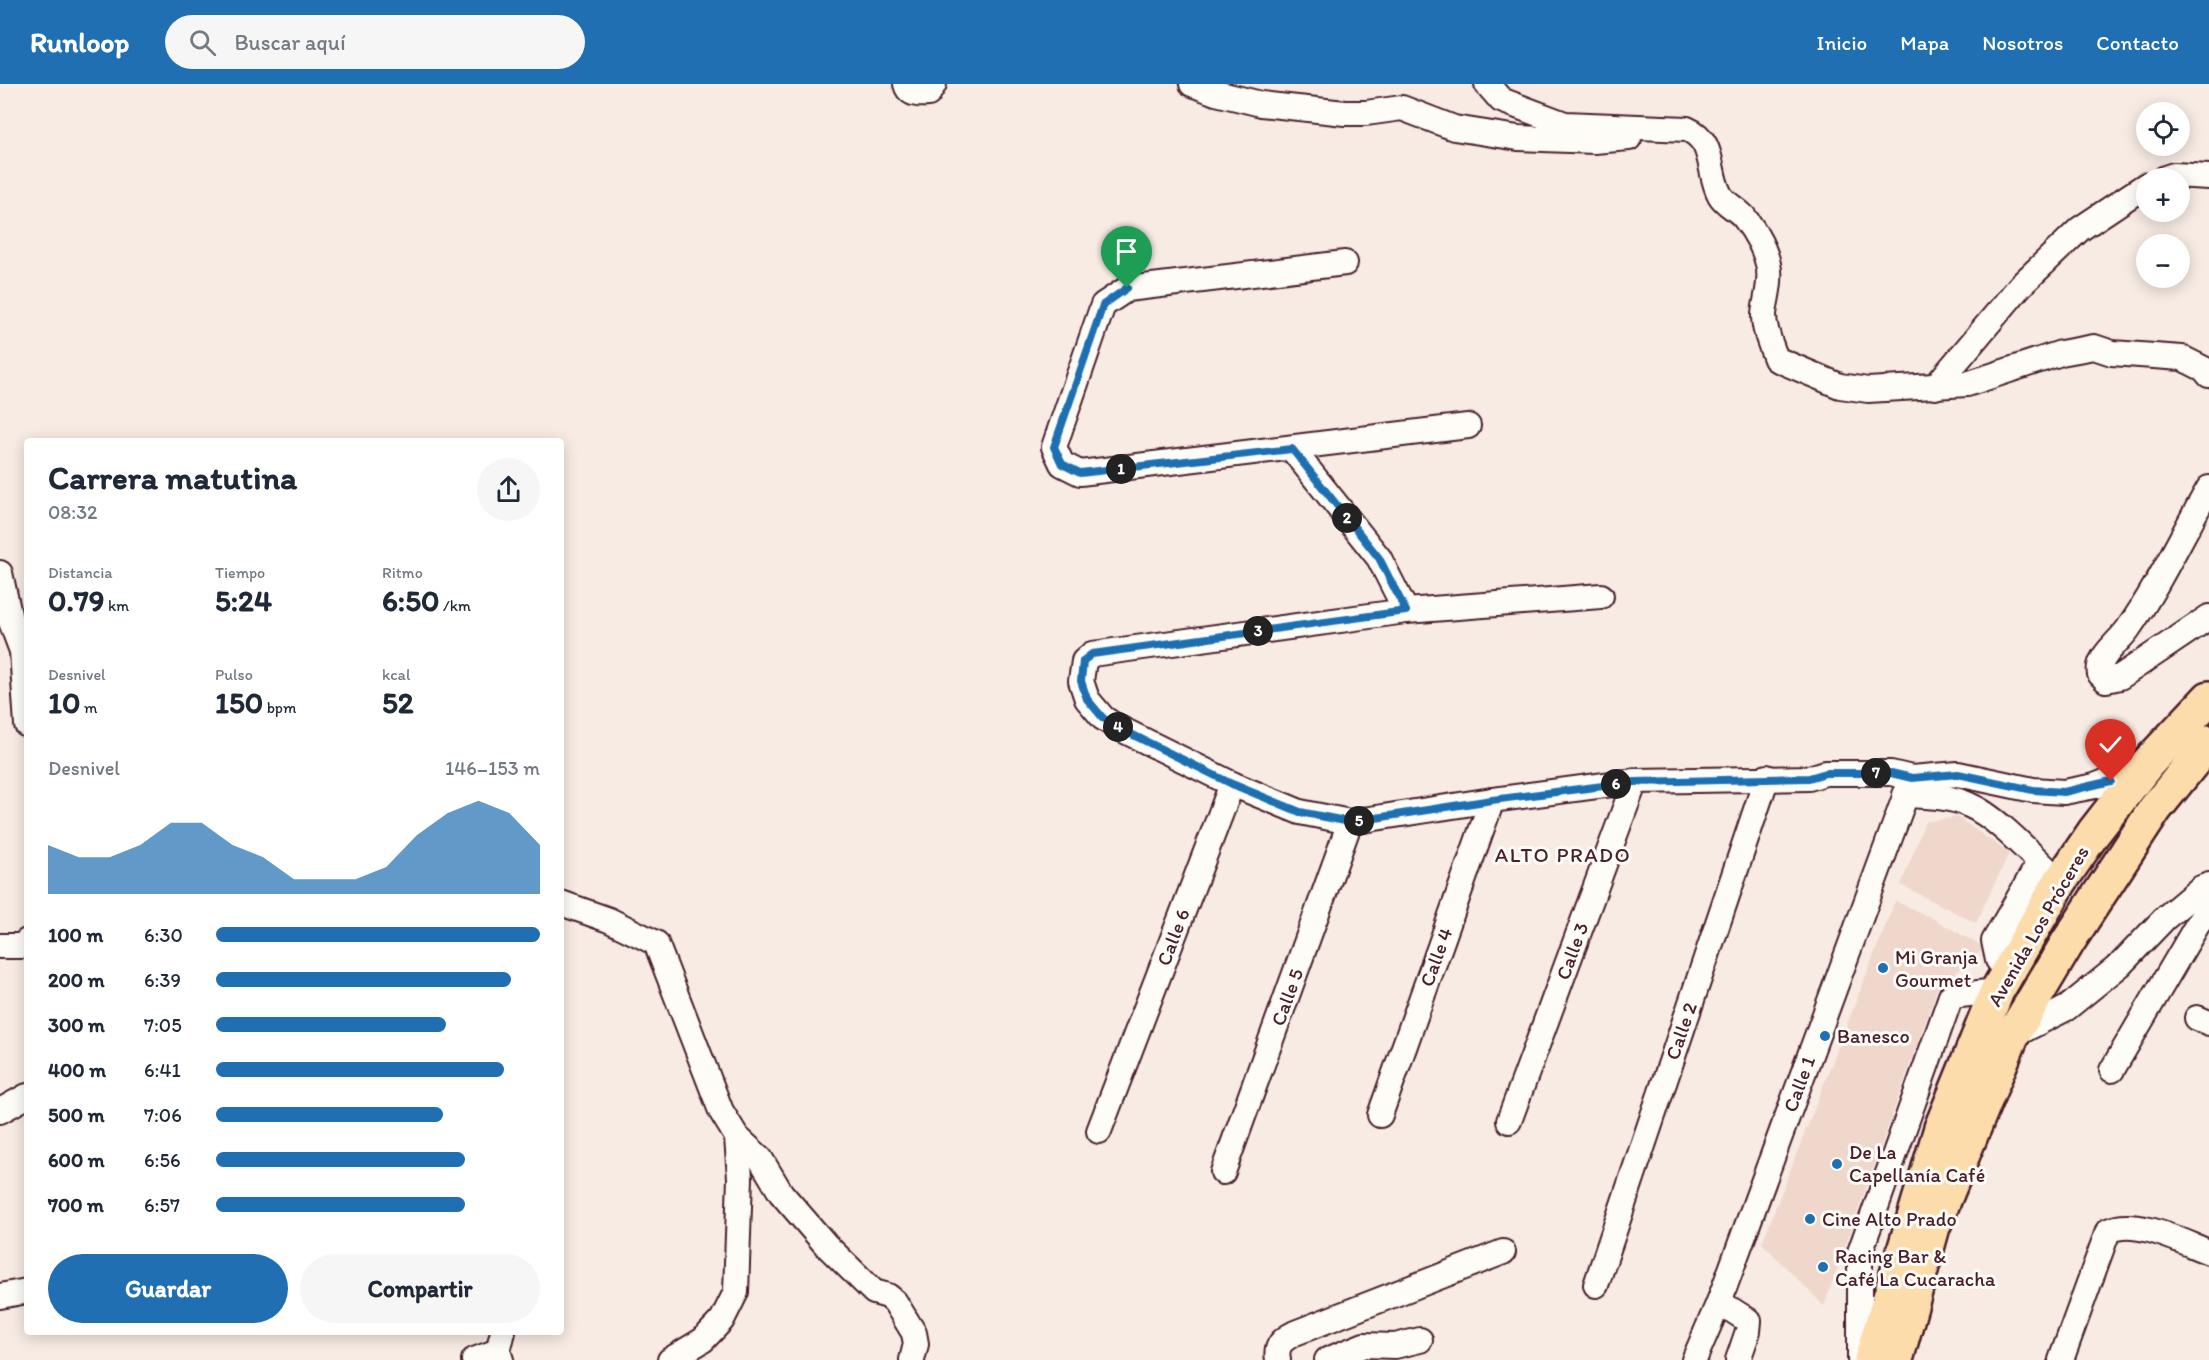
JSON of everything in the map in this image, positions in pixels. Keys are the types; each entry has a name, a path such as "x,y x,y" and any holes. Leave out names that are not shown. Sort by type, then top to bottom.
{"highway":[{"name":"Avenida Los Próceres","path":"1871,1360 1941,1128 2050,873 2094,832 2147,764 2209,698"},
{"name":"Avenida Los Próceres","path":"1896,1360 1933,1227 2012,1036 2048,975 2156,809 2209,742"},
{"path":"2156,809 2209,773"}],"street":[{"path":"906,84 909,90 918,95 928,93 934,84"},
{"path":"1192,84 1216,93 1261,104 1345,113 1366,113 1402,108 1454,128 1518,138 1616,140 1635,138 1665,127"},
{"path":"1487,84 1501,100 1565,124 1665,127 1687,129 1699,136 1709,152 1720,196 1744,217 1760,241 1769,269 1769,294 1764,315 1768,338 1776,359 1840,386 1868,390 1967,384 2061,352 2094,347 2112,353 2182,358 2204,369 2209,375"},
{"path":"2190,176 2209,177"},
{"path":"1935,387 2020,286 2080,229 2136,192"},
{"path":"1346,263 1127,288 1103,305 1054,447 1062,464 1080,473 1468,426"},
{"path":"1292,449 1379,558 1406,611"},
{"path":"2209,488 2143,607 2114,648 2101,660 2100,674 2111,680 2120,676 2209,617"},
{"path":"0,573 10,620 22,651 24,680"},
{"path":"1601,596 1406,611 1103,652 1092,654 1083,661 1081,681 1083,690 1094,709 1103,718 1232,784 1300,812 1350,822 1492,800 1635,782 1767,777 1809,778 1826,773 1891,773 1909,787 1969,805 1987,815 2050,873"},
{"path":"1909,787 1958,774 2033,790 2064,792 2111,781 2147,764"},
{"name":"Calle 2","path":"1596,1285 1767,777"},
{"name":"Calle 3","path":"1509,1121 1635,782"},
{"name":"Calle 6","path":"1099,1131 1232,784"},
{"name":"Calle 1","path":"1694,1360 1719,1302 1909,787"},
{"name":"Calle 4","path":"1380,1115 1492,800"},
{"name":"Calle 5","path":"1223,1172 1350,822"},
{"path":"2012,1036 2067,1008 2120,965 2165,918 2201,888 2209,885"},
{"path":"564,904 609,920 656,943 721,1111 737,1137 760,1158 781,1193 826,1245 874,1292 888,1296 895,1302 914,1334 916,1344 912,1360"},
{"path":"2112,1070 2209,905"},
{"path":"0,946 22,946 24,944"},
{"path":"2048,975 2067,1008"},
{"path":"1860,1360 1860,1252 1951,996 2002,982"},
{"path":"0,1111 24,1098"},
{"path":"670,1360 703,1340 722,1320 736,1292 740,1178 737,1137"},
{"path":"2061,1360 2108,1232 2118,1226 2136,1226 2209,1252"},
{"path":"1278,1360 1279,1345 1283,1339 1295,1332 1503,1252"},
{"path":"0,1296 24,1292"},
{"path":"1719,1302 1749,1321 1749,1331 1738,1360"},
{"path":"1327,1360 1364,1345 1395,1346 1420,1340"},
{"path":"474,1360 501,1348"}],"shaded area":[{"path":"1957,817 2009,853 1976,923 1901,885 1925,822"},
{"path":"1895,901 1930,917 1985,948 1937,989 1824,1306 1762,1243"}],"place":[{"name":"Mi Granja Gourmet","path":"1883,968"},
{"name":"Banesco","path":"1825,1036"},
{"name":"De La Capellanía Café","path":"1837,1164"},
{"name":"Cine Alto Prado","path":"1810,1219"},
{"name":"Racing Bar & Café La Cucaracha","path":"1823,1267"}],"district":[{"name":"ALTO PRADO","path":"1563,855"}],"route":[{"path":"1127,288 1103,305 1054,447 1062,464 1080,473 1292,449 1379,558 1406,611 1092,654 1083,661 1081,672 1083,690 1094,709 1117,727 1232,784 1300,812 1350,822 1492,800 1635,782 1767,777 1809,778 1826,773 1891,773 1912,778 1958,774 2033,790 2064,792 2111,781"}]}
